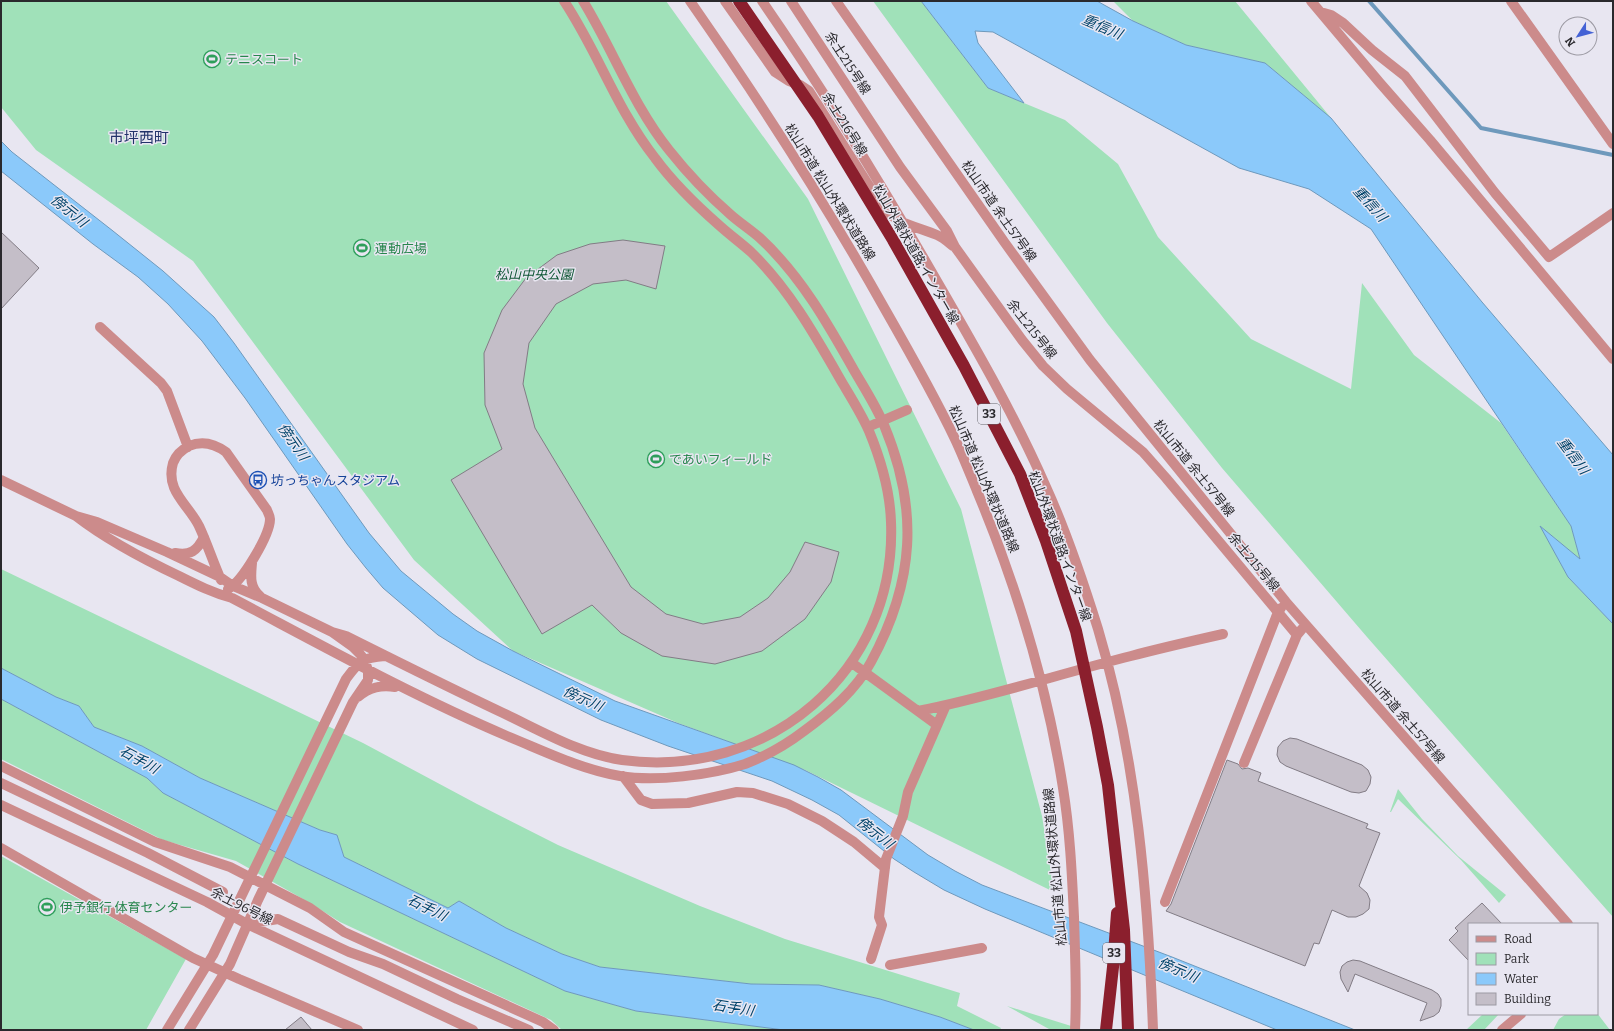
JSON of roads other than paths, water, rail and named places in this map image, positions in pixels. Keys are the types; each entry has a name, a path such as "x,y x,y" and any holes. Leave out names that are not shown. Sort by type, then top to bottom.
{"highway":[{"name":"松山外環状道路;インター線","path":"739,1 818,116 893,240 964,366 1020,474 1046,541 1076,631 1098,727 1108,785 1124,930 1128,1030"},
{"name":"33","path":"1106,1030 1113,967 1119,876"}],"street":[{"path":"332,632 346,636 541,731 589,752 619,759 667,762 710,756 738,749 760,740 780,729 813,705 834,686 852,663 869,632 881,601 889,566 891,521 889,495 883,468 868,427 800,311 780,283 749,251 684,194 654,158 632,126 613,93 584,34 564,1"},
{"path":"252,561 250,581 258,595 332,632 353,647 360,661 368,670 401,688 470,720 585,768 623,776 668,778 716,771 746,764 773,752 795,738 830,711 865,673 883,640 896,607 905,570 908,546 908,521 905,493 898,464 883,421 818,308 792,272 760,239 732,216 696,182 667,148 642,111 599,27 583,1"},
{"name":"松山市道 松山外環状道路線","path":"690,1 734,64 860,264 931,392 956,441 985,509 1022,612 1041,680 1064,791 1069,846 1076,982 1075,1030"},
{"name":"余土216号線","path":"725,1 775,72 809,91 883,208 890,216 915,228 938,235 955,247"},
{"path":"762,1 838,115 909,232 982,359 1037,466 1068,538 1098,630 1127,748 1140,844 1146,908 1153,1030"},
{"name":"余土215号線","path":"791,1 900,167 1022,340 1043,366 1142,452 1166,478 1297,634"},
{"name":"松山市道 余土57号線","path":"836,1 1005,242 1090,360 1305,625 1567,923"},
{"path":"1311,1 1430,140 1613,359"},
{"path":"1511,1 1613,144"},
{"path":"1322,13 1331,15 1343,23 1372,50 1405,76 1495,193 1549,257 1613,213"},
{"path":"100,327 161,383 166,391 188,447"},
{"path":"868,427 907,410"},
{"path":"231,592 252,561 269,526 270,518 267,510 226,452 217,445 206,442 182,450 175,458 171,472 172,483 177,495 198,523 220,578 231,592 332,651 339,657 344,665 346,679"},
{"path":"1,480 76,516 97,522 167,552 220,578"},
{"path":"76,516 95,531 151,563 215,593 231,592 262,598"},
{"path":"167,552 185,555 194,552 204,537"},
{"path":"1165,902 1278,612 1286,602"},
{"path":"1244,763 1297,634 1305,625"},
{"path":"918,710 1022,687 1130,656 1223,634"},
{"path":"332,651 360,661 385,656"},
{"path":"167,1030 213,955 346,679 360,661"},
{"path":"852,663 937,725"},
{"path":"189,1030 230,964 258,900 353,702 368,680 368,670"},
{"path":"353,702 362,694 374,687 386,685 401,688"},
{"path":"871,959 882,925 879,917 886,863 899,827 908,792 946,705"},
{"path":"1,766 154,842 230,867 310,908 344,932 543,1022 554,1030"},
{"path":"623,776 641,800 652,804 688,803 737,792 753,793 788,804 822,821 886,863"},
{"path":"1,784 148,853 222,892"},
{"name":"余土96号線","path":"1,805 206,902 232,917 473,1030"},
{"path":"1,848 193,958 239,980 354,1029"},
{"path":"247,924 278,919 349,952 383,964 457,999 529,1030"},
{"path":"890,965 982,948"},
{"path":"1502,1030 1520,1015"}],"water":[{"name":"重信川","path":"921,1 1097,1 1133,21 1186,45 1265,63 1331,118 1482,302 1613,455 1613,624 1568,577 1540,526 1580,559 1571,526 1371,229 1309,189 1239,168 993,32 975,31 978,43 1024,103 988,88"},
{"name":"傍示川","path":"1,141 12,152 163,271 214,317 369,533 401,571 453,614 477,631 513,651 615,701 794,765 818,777 841,790 928,855 982,885 1172,957 1355,1030 1277,1030 985,909 944,890 914,872 894,859 839,815 812,800 772,781 668,746 601,720 477,659 438,635 383,588 366,568 347,544 245,398 202,341 168,304 138,277 93,244 1,171"},
{"name":"石手川","path":"1,668 56,697 79,706 94,727 142,746 200,778 320,830 337,835 344,857 448,908 459,901 506,928 562,954 600,967 751,984 819,985 880,999 940,1017 974,1030 784,1030 636,1011 565,991 298,864 163,793 147,778 1,699"}],"waterway":[{"path":"1369,1 1481,128 1613,155"}],"place":[{"name":"テニスコート","path":"212,59"},
{"name":"運動広場","path":"362,248"},
{"name":"であいフィールド","path":"656,459"},
{"name":"坊っちゃんスタジアム","path":"258,480"},
{"name":"伊予銀行 体育センター","path":"47,907"}],"district":[{"name":"市坪西町","path":"139,138"}],"park label":[{"name":"松山中央公園","path":"534,274"}]}
